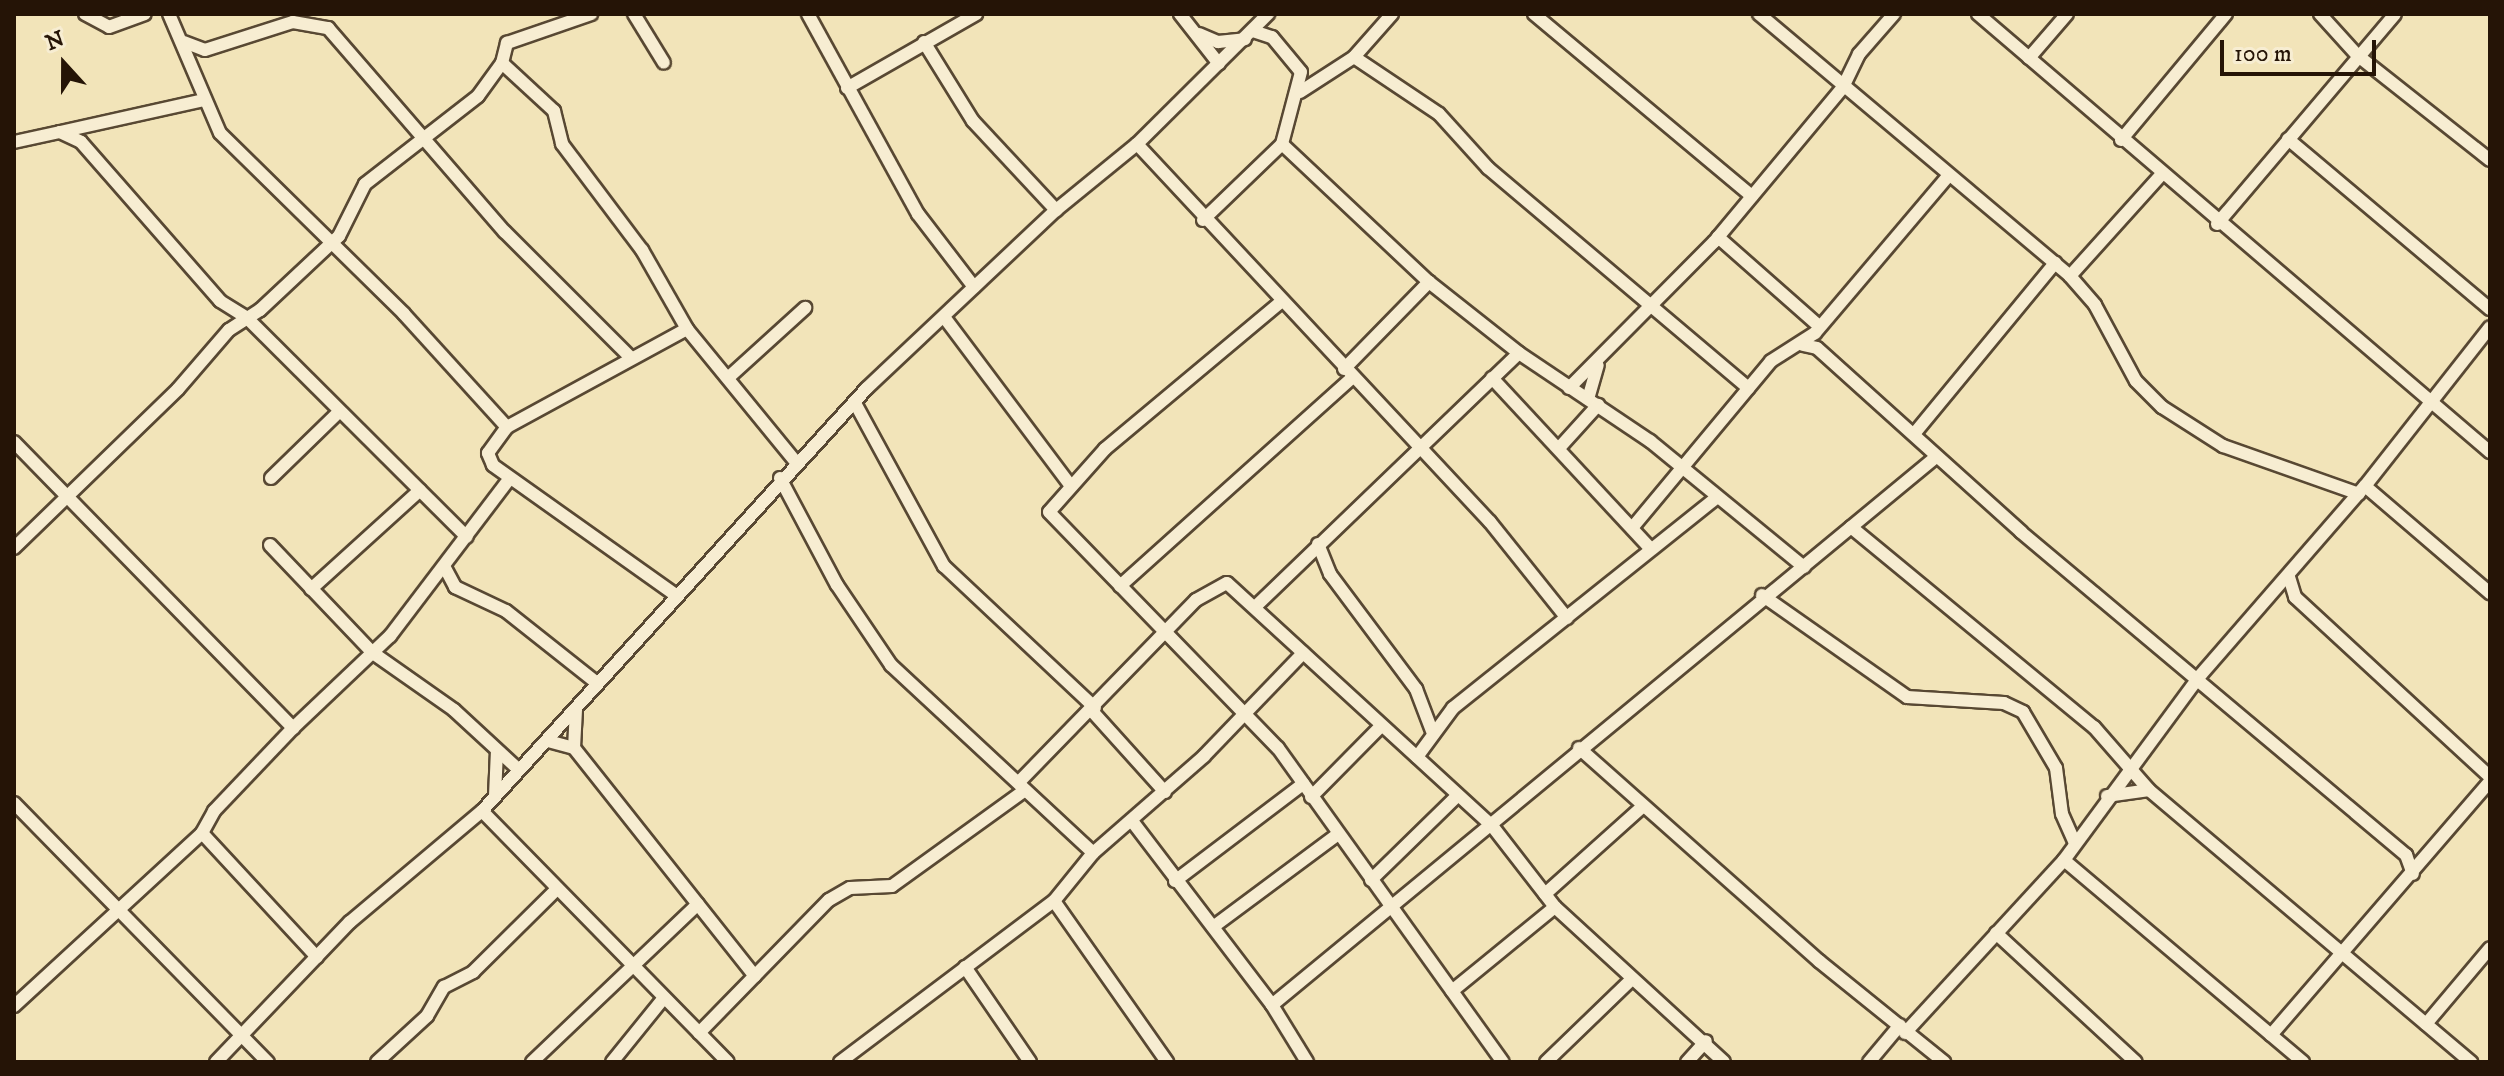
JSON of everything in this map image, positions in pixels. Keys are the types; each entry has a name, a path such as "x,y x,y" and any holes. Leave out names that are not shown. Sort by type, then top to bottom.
{"street":[{"path":"85,14 109,27 145,14"},
{"path":"169,14 184,42 204,100 227,141 333,242 507,427"},
{"path":"14,548 247,318 333,242 365,184 478,96 502,63 513,38 591,14"},
{"path":"634,14 664,63"},
{"path":"808,14 918,214 974,287"},
{"path":"847,88 976,14"},
{"path":"1180,14 1199,34 1219,64"},
{"path":"216,1062 245,1037 317,957 384,890 482,811 576,711 597,683 671,610 677,596 780,478 855,403 1056,210 1137,144 1268,14"},
{"path":"1300,92 1323,80 1354,57 1392,14"},
{"path":"1534,14 1752,196"},
{"path":"1759,14 2070,276 2095,305 2136,381 2178,420 2223,446 2362,490 2490,593"},
{"path":"1569,388 1598,365 1718,237 1843,87 1859,54 1894,14"},
{"path":"1978,14 2217,224 2434,401 2490,452"},
{"path":"2029,58 2067,14"},
{"path":"2121,140 2226,14"},
{"path":"2320,14 2357,55 2490,160"},
{"path":"2217,224 2357,55 2395,14"},
{"path":"184,42 205,50 293,22 328,28 505,232 631,358"},
{"path":"1199,34 1218,42 1249,35 1272,37 1301,72 1323,80"},
{"path":"924,42 973,121 1056,210"},
{"path":"193,68 205,50"},
{"path":"1354,57 1439,114 1488,168 1655,305 1748,388"},
{"path":"502,63 554,111 562,144 642,250 687,329 796,462"},
{"path":"1203,220 1282,144 1300,92 1301,72"},
{"path":"14,142 204,100"},
{"path":"60,132 81,142 203,283 247,318 467,537"},
{"path":"2288,139 2490,309"},
{"path":"1137,144 1203,220 1490,522 1567,618"},
{"path":"1282,144 1292,160 1429,282 1519,353 1682,466 1716,498 1804,567"},
{"path":"1267,160 1292,160"},
{"path":"1632,528 1748,388 1776,357 1803,345 1949,175"},
{"path":"2070,276 2161,175"},
{"path":"1718,237 1817,330 1817,348"},
{"path":"1914,434 2055,263"},
{"path":"1120,586 1348,374 1429,282"},
{"path":"1282,301 1161,399 1070,485 1049,512 1245,714 1303,784 1503,1062"},
{"path":"729,377 805,308"},
{"path":"944,317 1070,485"},
{"path":"677,596 510,478 488,453 507,427 687,329"},
{"path":"1869,1062 2064,860 2107,796 2198,678 2289,577 2489,332"},
{"path":"1803,345 1817,348 1936,457 2406,855 2413,874"},
{"path":"1255,607 1519,353"},
{"path":"1560,447 1593,402 1598,365"},
{"path":"1492,378 1560,447 1650,548"},
{"path":"855,403 959,584 1093,709 1165,792"},
{"path":"271,478 340,411"},
{"path":"14,442 293,728"},
{"path":"1272,1005 1395,910 1487,822 1762,595 1804,567 1936,457"},
{"path":"14,1006 202,833 214,811 293,728 373,653 467,537 510,478"},
{"path":"780,478 837,585 885,657 1093,853"},
{"path":"311,589 420,490"},
{"path":"1417,757 1432,731 1650,548 1716,498"},
{"path":"1851,527 1999,646 2131,765 2149,790 2471,1062"},
{"path":"1318,544 1330,574 1416,689 1432,731"},
{"path":"270,545 373,653 454,710 519,770"},
{"path":"444,566 455,587 506,611 597,683"},
{"path":"2271,1035 2433,851 2490,779 2295,597 2289,577"},
{"path":"699,1033 843,890 892,886 1022,786 1166,633 1220,582 1255,607 1379,728 1417,757 1456,797 1487,822 1555,907 1631,980 1706,1041 1724,1062"},
{"path":"2274,594 2295,597"},
{"path":"1762,595 1907,697 2004,703 2023,712 2056,768 2062,814 2075,843"},
{"path":"840,1062 1054,901 1093,853 1165,792 1303,653"},
{"path":"574,748 576,711"},
{"path":"1311,797 1379,728"},
{"path":"548,741 574,748 755,976"},
{"path":"1579,748 1642,807 1944,1062"},
{"path":"495,796 497,751"},
{"path":"1175,881 1303,784"},
{"path":"2107,796 2149,790"},
{"path":"1371,880 1456,797"},
{"path":"14,803 268,1062"},
{"path":"1545,894 1642,807"},
{"path":"482,811 556,890 728,1062"},
{"path":"1132,821 1272,1005 1306,1062"},
{"path":"202,833 317,957"},
{"path":"1213,927 1337,835"},
{"path":"2406,855 2433,851"},
{"path":"2064,860 2303,1062"},
{"path":"377,1062 427,1016 444,987 473,972 556,890"},
{"path":"1054,901 1167,1062"},
{"path":"532,1062 698,904"},
{"path":"1452,991 1555,907"},
{"path":"1996,933 2136,1062"},
{"path":"2426,1024 2490,948"},
{"path":"965,967 1027,1061"},
{"path":"1546,1062 1631,980"},
{"path":"612,1062 663,999"},
{"path":"1687,1062 1706,1041"}]}
